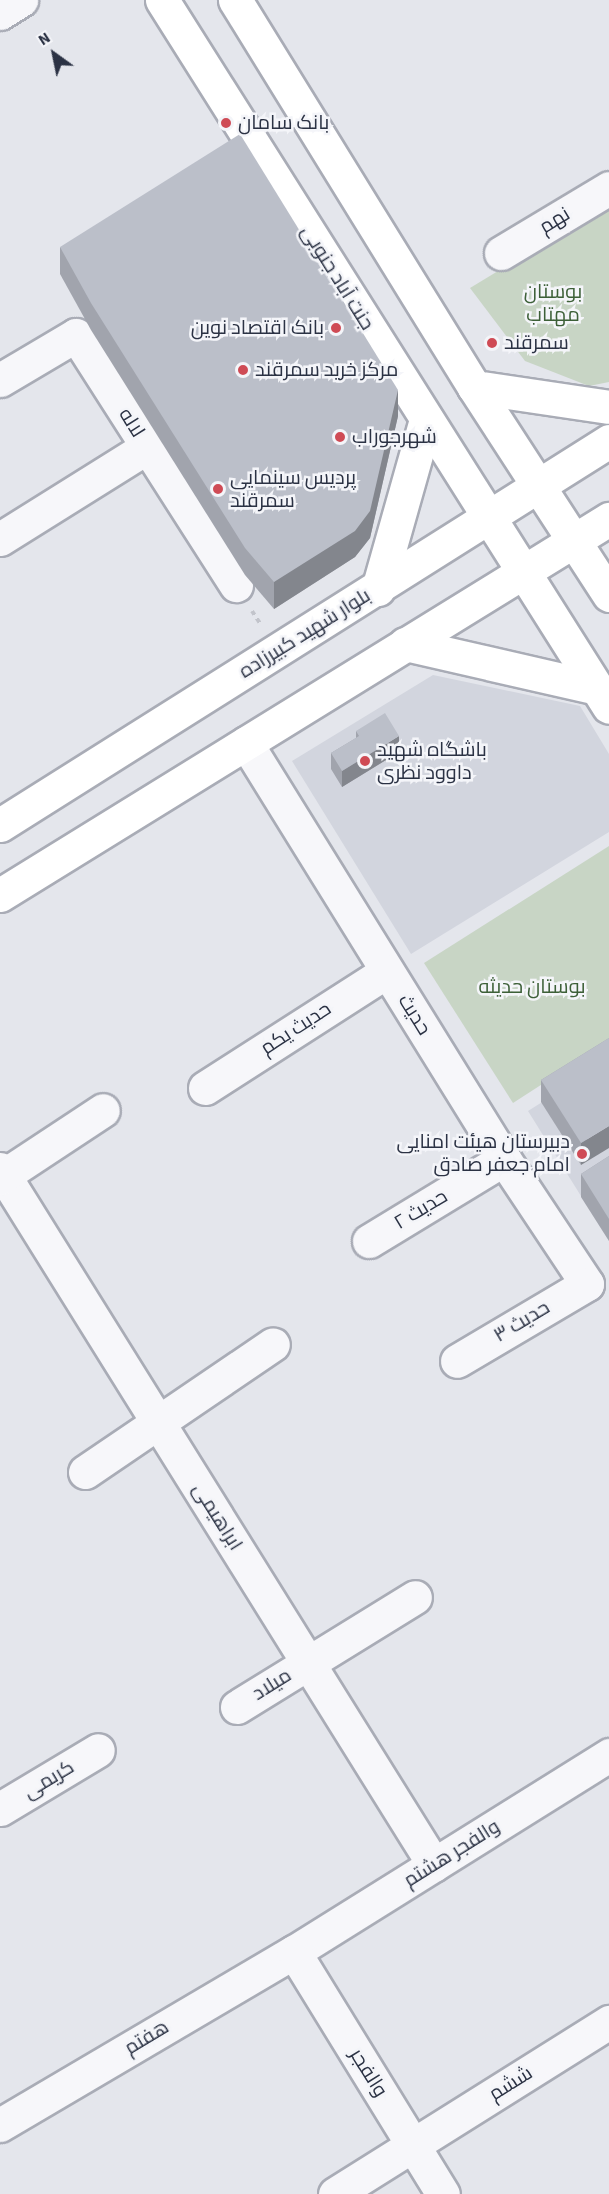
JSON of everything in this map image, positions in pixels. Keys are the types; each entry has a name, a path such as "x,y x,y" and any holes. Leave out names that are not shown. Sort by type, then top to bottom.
{"main road":[{"name":"جنت آباد جنوبی","path":"162,0 603,698"},
{"path":"236,0 474,387 609,595"},
{"path":"474,387 609,407"},
{"path":"378,589 426,419"},
{"name":"بلوار شهید کبیرزاده","path":"0,825 539,489 609,441"},
{"path":"0,895 405,644 525,573 609,519"},
{"path":"405,644 603,698"}],"street":[{"path":"0,13 21,0"},
{"name":"نهم","path":"501,253 609,188"},
{"name":"لاله","path":"0,380 76,335 236,585"},
{"path":"0,539 147,447"},
{"name":"حدیث","path":"246,744 504,1159 587,1284"},
{"name":"حدیث یکم","path":"205,1088 387,971"},
{"path":"1,1174 103,1110"},
{"name":"حدیث ۲","path":"369,1241 504,1159"},
{"name":"ابراهیمی","path":"1,1174 434,1865"},
{"name":"حدیث ۳","path":"457,1361 587,1284"},
{"path":"85,1472 273,1344"},
{"name":"میلاد","path":"237,1707 415,1597"},
{"name":"کریمی","path":"0,1809 98,1750"},
{"name":"والفجر هشتم","path":"294,1952 609,1755"},
{"name":"هفتم","path":"0,2125 294,1952"},
{"name":"والفجر","path":"294,1952 442,2194"},
{"name":"ششم","path":"335,2194 609,2022"}],"path":[{"path":"236,585 276,652"}],"shaded area":[{"path":"433,675 580,706 609,754 609,832 411,954 292,761"},
{"name":"دبیرستان هیئت امنایی امام جعفر صادق","path":"609,1060 609,1241 528,1111"}],"green space":[{"name":"بوستان مهتاب","path":"609,204 609,382 589,386 525,361 470,288"},
{"name":"بوستان حدیثه","path":"609,846 609,1041 513,1103 424,963"}],"building":[{"name":"مرکز خرید سمرقند","path":"240,134 398,390 370,511 355,531 274,582 245,548 91,303 60,247"},
{"path":"385,713 399,736 342,771 331,753 359,736 356,731"},
{"path":"609,1038 609,1126 581,1143 541,1080"},
{"path":"609,1156 609,1219 581,1174"}],"place":[{"name":"بانک سامان","path":"226,123"},
{"name":"بانک اقتصاد نوین","path":"336,328"},
{"name":"سمرقند","path":"492,343"},
{"name":"مرکز خرید سمرقند","path":"243,370"},
{"name":"شهرجوراب","path":"340,437"},
{"name":"پردیس سینمایی سمرقند","path":"218,489"},
{"name":"باشگاه شهید داوود نظری","path":"365,761"},
{"name":"دبیرستان هیئت امنایی امام جعفر صادق","path":"582,1154"}]}
